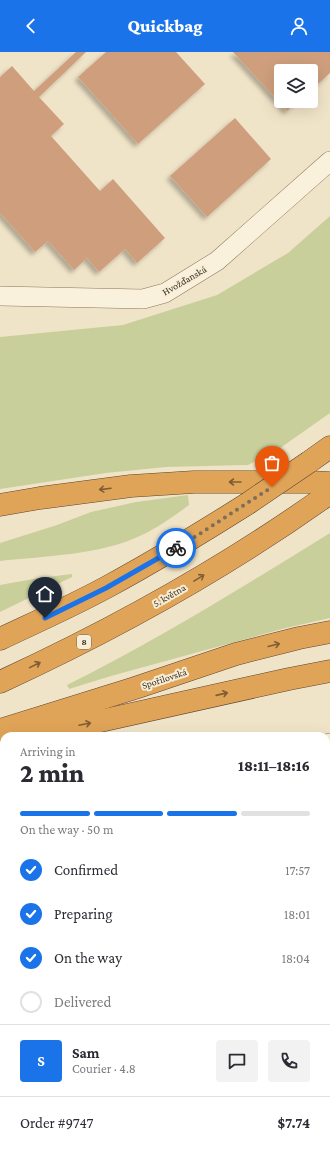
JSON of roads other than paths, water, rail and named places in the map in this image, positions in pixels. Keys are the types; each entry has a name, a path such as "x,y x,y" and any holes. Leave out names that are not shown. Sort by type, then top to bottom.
{"highway":[{"path":"0,639 106,588 174,549 246,504 330,447"},
{"path":"0,505 131,486 186,482 330,483"},
{"name":"5. května","path":"0,682 79,644 165,598 258,542 324,497"},
{"name":"Spořilovská","path":"0,730 135,688 236,654 299,638 330,632"},
{"path":"0,716 125,678 236,654"},
{"path":"51,732 289,679 330,672"}],"street":[{"name":"Hvožďanská","path":"0,296 143,299 165,294 217,261 330,161"}]}
